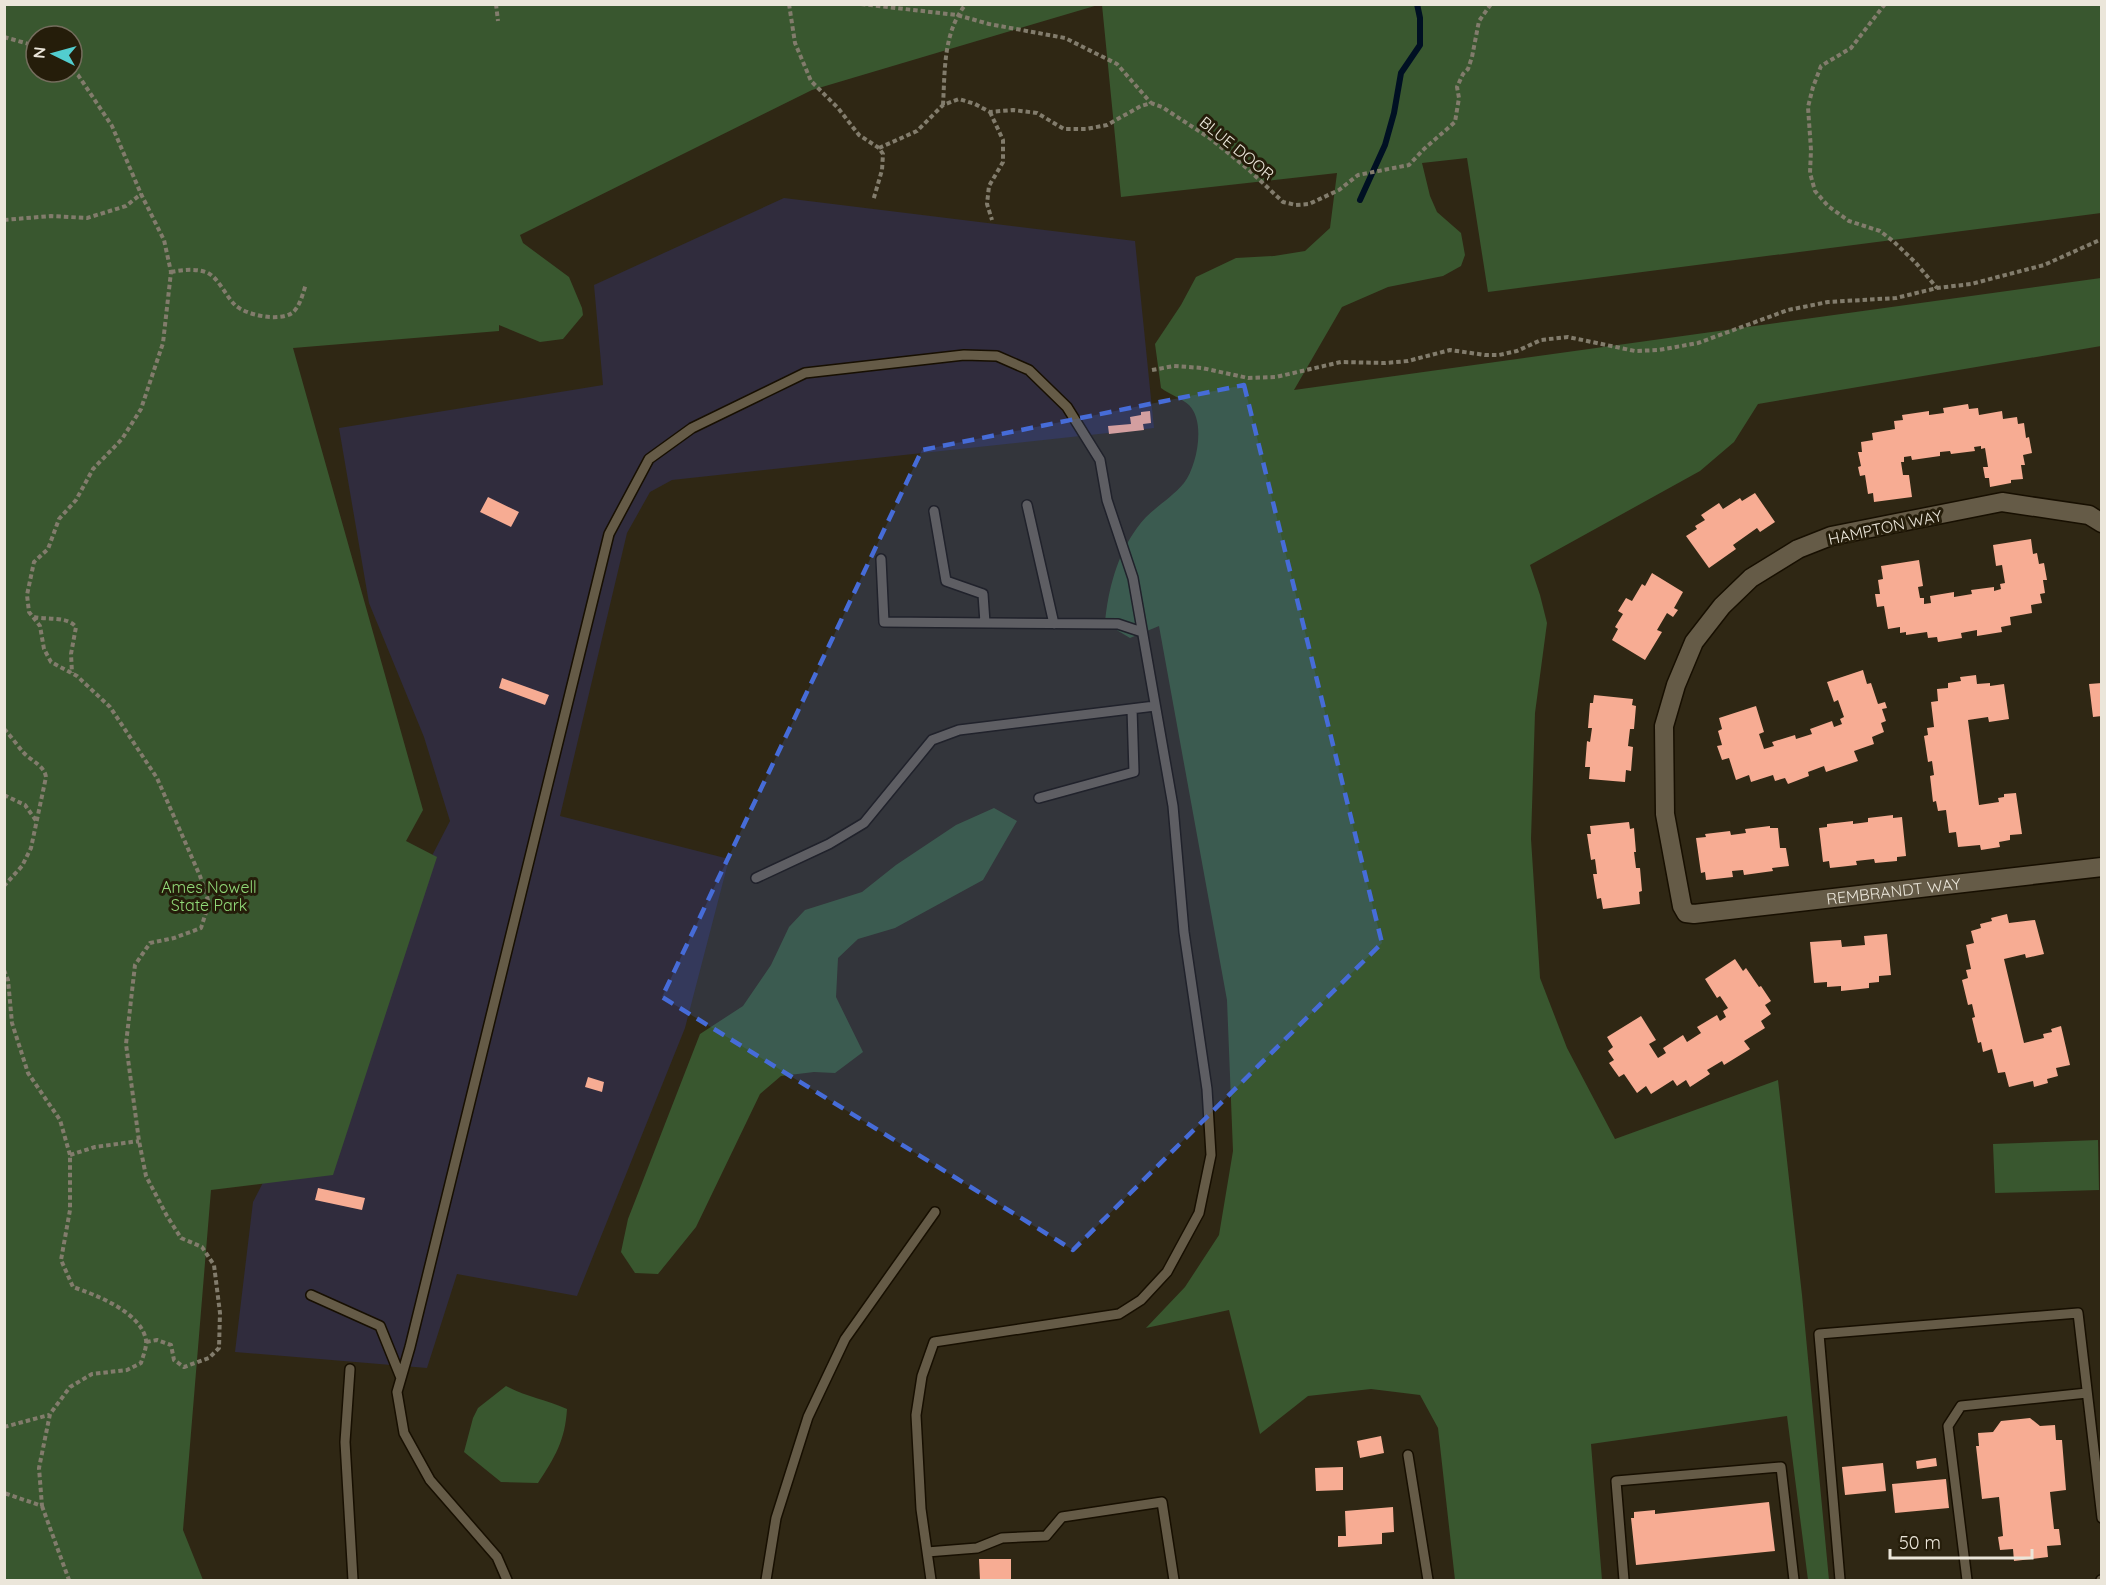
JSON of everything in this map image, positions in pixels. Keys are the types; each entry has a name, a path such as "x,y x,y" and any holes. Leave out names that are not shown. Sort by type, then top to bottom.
{"street":[{"name":"HAMPTON WAY","path":"1686,913 1682,906 1665,814 1664,726 1676,685 1694,642 1722,606 1750,578 1798,549 1831,537 2002,502 2089,515 2102,523"},
{"name":"REMBRANDT WAY","path":"1686,913 1694,915 2102,867"}],"lane":[{"path":"507,1581 497,1557 430,1480 404,1433 398,1392 609,534 649,459 692,428 805,373 964,355 997,356 1029,370 1067,407 1100,460 1107,500 1133,578 1173,806 1184,933 1207,1089 1211,1155 1200,1213 1167,1272 1141,1300 1119,1314 934,1342 922,1376 916,1415 921,1509 931,1581"},
{"path":"1027,505 1054,624"},
{"path":"934,511 946,581 983,594 985,623"},
{"path":"881,559 884,622 1118,624 1142,632"},
{"path":"756,878 829,844 864,823 932,740 959,730 1155,706"},
{"path":"1039,798 1134,772 1132,709"},
{"path":"766,1581 776,1518 808,1418 845,1340 935,1212"},
{"path":"311,1295 380,1326 402,1378"},
{"path":"1840,1581 1819,1334 2078,1313 2102,1518"},
{"path":"350,1370 345,1442 353,1581"},
{"path":"1967,1581 1948,1426 1961,1406 2087,1393"},
{"path":"1408,1455 1428,1581"},
{"path":"1624,1581 1616,1481 1781,1467 1794,1581"},
{"path":"927,1552 977,1548 1002,1538 1046,1536 1062,1517 1162,1502 1174,1581"}],"path":[{"path":"496,4 498,21"},
{"path":"789,4 795,43 811,81 838,108 859,135 879,148 883,154 882,170 873,201"},
{"path":"861,4 957,15 989,24 1065,38 1117,64 1151,103 1107,125 1086,129 1064,129 1037,112 1013,110 990,112 959,99 943,105 916,131 879,148"},
{"path":"943,105 947,48 957,15 966,4"},
{"name":"BLUE DOOR","path":"1151,103 1170,112 1210,139 1249,170 1283,202 1296,205 1309,204 1339,190 1358,175 1409,165 1424,148 1455,122 1459,98 1456,87 1468,69 1479,21 1491,4"},
{"path":"1885,4 1851,48 1821,66 1808,107 1812,150 1810,173 1815,190 1828,206 1849,221 1880,231 1915,262 1937,288"},
{"path":"4,37 24,43"},
{"path":"84,84 112,126 141,195 164,240 171,272 163,342 141,409 122,438 93,469 76,500 59,519 48,549 34,562 27,596 28,612 40,626 44,649 51,662 72,674 110,707 157,778 200,876 209,903 201,928 174,938 150,943 135,965 126,1044 146,1176 181,1238 202,1247 214,1265 220,1313 219,1347 210,1358 184,1367 174,1360 171,1346 157,1340 146,1342"},
{"path":"990,112 1003,140 1003,162 989,186 987,204 992,219"},
{"path":"4,220 51,216 87,218 126,206 141,195"},
{"path":"1152,370 1174,366 1202,368 1248,378 1275,377 1341,362 1408,361 1450,350 1498,355 1517,351 1541,340 1568,337 1635,351 1659,350 1698,343 1788,310 1828,302 1896,298 1937,288 1971,284 2044,265 2102,239"},
{"path":"171,272 188,269 209,273 236,305 249,313 260,316 281,317 293,313 301,300 306,284"},
{"path":"33,617 62,620 76,627 71,654 72,674"},
{"path":"4,729 25,754 45,772 46,777 31,848 22,866 4,886"},
{"path":"4,795 25,805 37,822"},
{"path":"4,970 8,980 12,1023 28,1073 60,1120 70,1155 70,1210 61,1260 73,1287 97,1296 128,1314 143,1331 146,1342 141,1363 127,1370 92,1374 70,1388 50,1414 39,1468 42,1506 69,1581"},
{"path":"70,1155 95,1147 139,1141"},
{"path":"4,1427 50,1414"},
{"path":"4,1493 42,1506"}],"highlighted area":[{"path":"1244,385 1382,943 1073,1250 662,997 922,450"}],"shaded area":[{"path":"784,198 1135,241 1154,428 672,480 650,492 627,533 560,816 729,859 685,1028 577,1296 457,1274 427,1368 235,1352 253,1202 450,821 424,737 369,603 339,428 603,385 594,285"}],"green space":[{"name":"Ames Nowell State Park","path":"5,4 1098,5 812,90 520,235 523,243 569,277 582,308 583,315 563,339 540,342 499,325 499,331 293,348 423,810 406,841 437,857 333,1175 211,1190 183,1530 203,1580 5,1580"},
{"path":"1102,5 2101,5 2101,213 1488,292 1467,158 1422,163 1430,196 1437,212 1461,233 1465,255 1461,266 1443,276 1388,287 1342,307 1294,390 2101,278 2101,346 1758,404 1734,442 1700,471 1530,565 1547,623 1535,713 1531,839 1540,978 1567,1048 1615,1139 1778,1080 1802,1295 1829,1580 1808,1580 1787,1416 1591,1444 1602,1580 1455,1580 1438,1428 1420,1395 1371,1389 1308,1396 1260,1434 1229,1310 1146,1328 1185,1287 1219,1235 1233,1151 1227,1000 1159,626 1130,638 1105,623 1108,598 1119,561 1130,538 1147,516 1184,483 1196,455 1198,433 1194,413 1189,405 1161,388 1155,344 1181,305 1196,277 1236,258 1274,256 1305,251 1330,228 1337,173 1121,197"},
{"path":"994,808 1017,821 983,880 895,928 858,939 838,958 836,997 863,1052 835,1073 814,1072 781,1076 760,1094 696,1227 658,1274 635,1273 621,1252 628,1219 700,1034 743,1006 771,965 789,927 805,910 862,892 896,865 956,825"},
{"path":"2098,1140 2099,1190 1995,1193 1993,1144"},
{"path":"506,1386 567,1409 558,1448 538,1483 501,1482 464,1452 478,1408"}],"building":[{"path":"1968,404 1969,409 1978,408 1979,415 2002,411 2003,419 2017,417 2018,424 2024,423 2026,438 2029,437 2032,453 2023,455 2025,465 2021,465 2023,479 2011,480 2011,483 1990,487 1989,478 1985,478 1983,467 1988,467 1985,448 1981,449 1981,446 1974,447 1975,451 1951,454 1950,451 1940,452 1940,456 1912,460 1911,456 1904,457 1904,462 1901,462 1903,475 1909,475 1912,497 1874,502 1873,493 1868,494 1865,475 1860,476 1858,467 1861,466 1858,452 1862,452 1861,442 1873,440 1872,433 1895,429 1894,421 1903,420 1902,415 1929,411 1929,415 1944,413 1943,408"},
{"path":"1150,411 1151,423 1143,424 1144,430 1109,434 1108,426 1131,424 1130,417"},
{"path":"1755,493 1775,522 1760,532 1757,528 1733,545 1736,549 1709,568 1686,536 1697,529 1695,526 1705,520 1701,515 1719,503 1723,509 1740,498 1742,501"},
{"path":"488,497 519,512 511,527 480,512"},
{"path":"2031,539 2033,554 2037,553 2039,564 2044,563 2047,580 2043,580 2045,593 2040,594 2042,603 2031,605 2032,613 2010,617 2011,625 2001,627 2002,632 1977,636 1977,630 1961,633 1962,638 1938,642 1937,637 1928,638 1927,632 1906,635 1906,632 1900,633 1900,627 1888,629 1884,606 1877,607 1875,594 1880,594 1878,580 1883,579 1881,566 1919,560 1923,586 1918,587 1920,598 1924,598 1924,604 1931,603 1930,596 1954,592 1954,597 1972,594 1971,590 1994,587 1994,591 2001,589 2000,584 2005,583 2002,565 1996,566 1993,545"},
{"path":"1652,573 1683,592 1674,608 1678,610 1673,617 1667,613 1657,630 1662,632 1645,660 1612,640 1618,629 1615,627 1623,614 1618,611 1626,598 1632,601 1642,584 1645,586"},
{"path":"1863,670 1867,684 1871,683 1878,704 1885,702 1887,708 1882,709 1886,721 1881,723 1884,732 1872,737 1874,744 1854,751 1858,761 1826,772 1824,766 1808,772 1809,776 1788,784 1785,778 1775,781 1773,775 1751,782 1749,775 1736,780 1729,758 1722,760 1717,746 1722,745 1718,731 1722,729 1719,718 1756,706 1764,732 1759,734 1764,749 1774,746 1772,742 1795,735 1796,739 1812,734 1810,729 1832,721 1834,727 1842,724 1840,719 1844,717 1838,700 1834,702 1827,682"},
{"path":"1976,675 1977,684 1990,683 1990,686 2004,684 2009,719 1989,722 1988,717 1968,720 1979,805 1999,802 1998,798 2004,797 2004,794 2016,793 2022,834 2010,835 2010,840 1999,842 2000,847 1981,850 1980,845 1958,847 1956,832 1949,833 1946,810 1938,811 1936,801 1933,802 1930,776 1934,775 1932,761 1928,762 1924,736 1928,735 1927,728 1934,727 1931,702 1938,701 1937,689 1948,688 1948,683 1961,681 1960,677"},
{"path":"502,678 549,695 545,705 499,688"},
{"path":"2102,683 2102,716 2093,717 2089,684"},
{"path":"1594,695 1633,699 1632,705 1636,706 1634,729 1630,729 1628,746 1633,747 1631,771 1626,770 1625,782 1589,779 1590,767 1585,767 1587,741 1590,742 1592,728 1588,728 1590,703 1593,703"},
{"path":"1893,815 1893,818 1902,817 1906,856 1897,857 1897,861 1875,863 1874,859 1856,861 1857,865 1830,868 1829,861 1823,862 1819,828 1827,827 1827,824 1868,822 1868,818"},
{"path":"1629,822 1630,829 1634,828 1636,868 1640,868 1642,891 1639,892 1640,904 1603,909 1601,898 1597,899 1593,874 1597,874 1595,859 1591,860 1587,834 1591,834 1590,826"},
{"path":"1770,826 1770,828 1778,828 1780,848 1786,848 1789,866 1744,875 1743,870 1732,871 1733,877 1706,880 1705,872 1701,873 1696,838 1706,837 1705,834 1730,831 1731,835 1746,833 1745,829"},
{"path":"2007,914 2009,923 2035,920 2044,954 2026,958 2025,954 2004,959 2024,1043 2044,1038 2043,1034 2052,1032 2051,1029 2061,1026 2070,1065 2056,1068 2058,1076 2047,1079 2048,1083 2034,1087 2033,1081 2009,1087 2005,1072 1998,1073 1992,1049 1983,1052 1981,1042 1978,1043 1972,1018 1975,1017 1972,1004 1968,1005 1962,980 1968,978 1966,970 1971,969 1966,945 1974,943 1971,931 1981,928 1980,924 1992,921 1991,918"},
{"path":"1887,934 1891,975 1879,976 1879,982 1869,983 1869,988 1841,991 1841,986 1827,987 1827,982 1814,983 1810,942 1841,940 1842,947 1865,945 1864,936"},
{"path":"1735,959 1743,971 1746,968 1771,1001 1765,1005 1771,1014 1761,1021 1765,1028 1744,1041 1750,1049 1724,1065 1722,1061 1707,1070 1710,1074 1690,1087 1686,1080 1677,1086 1673,1080 1651,1094 1646,1086 1637,1093 1624,1074 1619,1077 1609,1063 1614,1060 1608,1051 1613,1047 1607,1037 1641,1016 1656,1040 1649,1044 1658,1058 1666,1053 1663,1048 1683,1035 1687,1042 1701,1033 1697,1027 1717,1015 1720,1021 1726,1017 1723,1011 1728,1008 1720,996 1717,998 1705,979"},
{"path":"588,1077 604,1082 602,1092 585,1087"},
{"path":"318,1188 365,1198 362,1210 315,1200"},
{"path":"2030,1418 2040,1426 2055,1425 2056,1440 2062,1440 2066,1490 2050,1492 2054,1529 2059,1529 2061,1545 2047,1546 2048,1557 2014,1561 2013,1549 2000,1550 1998,1537 2003,1536 1999,1497 1982,1499 1976,1446 1979,1446 1978,1433 1993,1432 2001,1421"},
{"path":"1381,1436 1384,1453 1360,1458 1357,1441"},
{"path":"1936,1458 1937,1466 1917,1469 1916,1461"},
{"path":"1883,1463 1886,1491 1845,1495 1842,1467"},
{"path":"1343,1467 1343,1490 1316,1491 1315,1468"},
{"path":"1946,1479 1949,1508 1895,1513 1892,1484"},
{"path":"1769,1502 1775,1551 1636,1565 1631,1518 1634,1518 1634,1512 1655,1510 1655,1514"},
{"path":"1393,1507 1394,1532 1382,1533 1382,1544 1338,1547 1338,1536 1346,1536 1345,1511"},
{"path":"979,1559 1011,1559 1011,1580 980,1580"}],"waterway":[{"path":"1360,200 1385,145 1394,113 1401,73 1420,45 1420,18 1417,4"}]}
